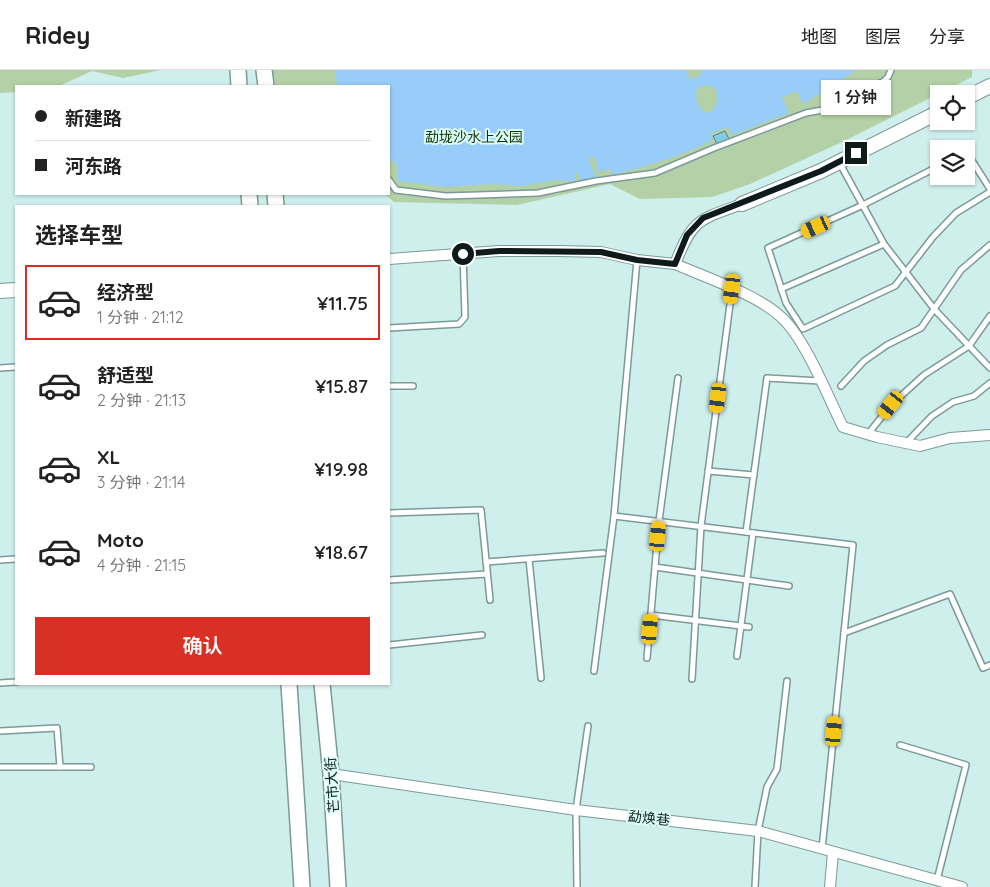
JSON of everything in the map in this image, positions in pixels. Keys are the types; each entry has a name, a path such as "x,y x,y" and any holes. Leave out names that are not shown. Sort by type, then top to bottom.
{"main road":[{"path":"238,70 239,85"},
{"path":"264,70 266,85"},
{"path":"289,685 302,887"},
{"name":"芒市大街","path":"322,685 332,774 338,887"}],"street":[{"path":"975,94 990,86"},
{"path":"675,264 687,235 703,218 742,204 839,162 930,116"},
{"path":"390,259 499,251 601,252 637,260 675,264 732,289 782,317 804,347 843,427 868,435 920,446 950,438 990,435"},
{"path":"0,291 15,290"},
{"name":"勐焕巷","path":"332,774 576,810 758,831 962,887"},
{"path":"830,887 834,852"}],"lane":[{"path":"390,181 396,190 446,196 538,193 596,181 654,173 714,148 806,114 828,108 884,81 888,78 891,70"},
{"path":"839,162 884,244 935,310 990,368"},
{"path":"930,171 863,205 768,248 786,303 804,329 896,286 933,237 956,213 990,190 975,166"},
{"path":"781,289 884,244"},
{"path":"842,386 864,361 887,345 921,328 961,270 990,245"},
{"path":"390,328 459,324 463,321 465,317 463,254"},
{"path":"594,671 614,516 637,260"},
{"path":"692,680 701,526 732,289"},
{"path":"868,435 891,405 924,375 969,346 990,316"},
{"path":"0,368 15,367"},
{"path":"647,658 659,521 678,378"},
{"path":"746,532 767,378 820,381"},
{"path":"906,444 932,416 953,402 974,396 990,383"},
{"path":"390,386 413,386"},
{"path":"708,471 754,475"},
{"path":"390,513 481,510 490,600"},
{"path":"614,516 853,545 822,849"},
{"path":"737,656 753,533"},
{"path":"486,562 604,553"},
{"path":"529,558 541,678"},
{"path":"0,560 15,559"},
{"path":"655,567 789,586"},
{"path":"390,580 487,574"},
{"path":"844,633 950,594 983,668 990,665"},
{"path":"651,615 749,627"},
{"path":"390,645 482,635"},
{"path":"755,887 758,831 767,787 777,769 787,681"},
{"path":"0,683 15,682"},
{"path":"577,887 576,810 588,726"},
{"path":"0,731 57,728 60,767"},
{"path":"900,745 966,764 937,880"},
{"path":"0,767 91,767"}],"green space":[{"path":"0,70 161,70 123,78 92,71 61,85 15,85 15,92 0,93"},
{"name":"勐垅沙水上公园","path":"268,70 972,70 972,77 956,85 930,85 930,98 842,142 750,184 712,197 640,199 610,184 517,205 394,202 386,195 390,195 390,85 269,85"}],"water":[{"name":"勐垅沙水上公园","path":"335,70 685,70 690,79 699,76 702,70 857,70 803,104 797,91 782,97 789,113 733,135 727,127 711,134 711,141 699,147 650,165 612,175 611,169 597,172 596,157 588,158 596,177 581,181 577,172 575,173 576,182 555,180 522,186 492,184 445,187 398,181 398,167 390,159 390,85 337,85","holes":["705,85 715,88 718,99 712,111 706,113 697,102 697,89"]}],"building":[{"path":"725,131 729,139 717,144 713,136"}],"route":[{"path":"463,254 499,251 601,252 637,260 675,264 687,235 703,218 821,171 856,153"}]}
